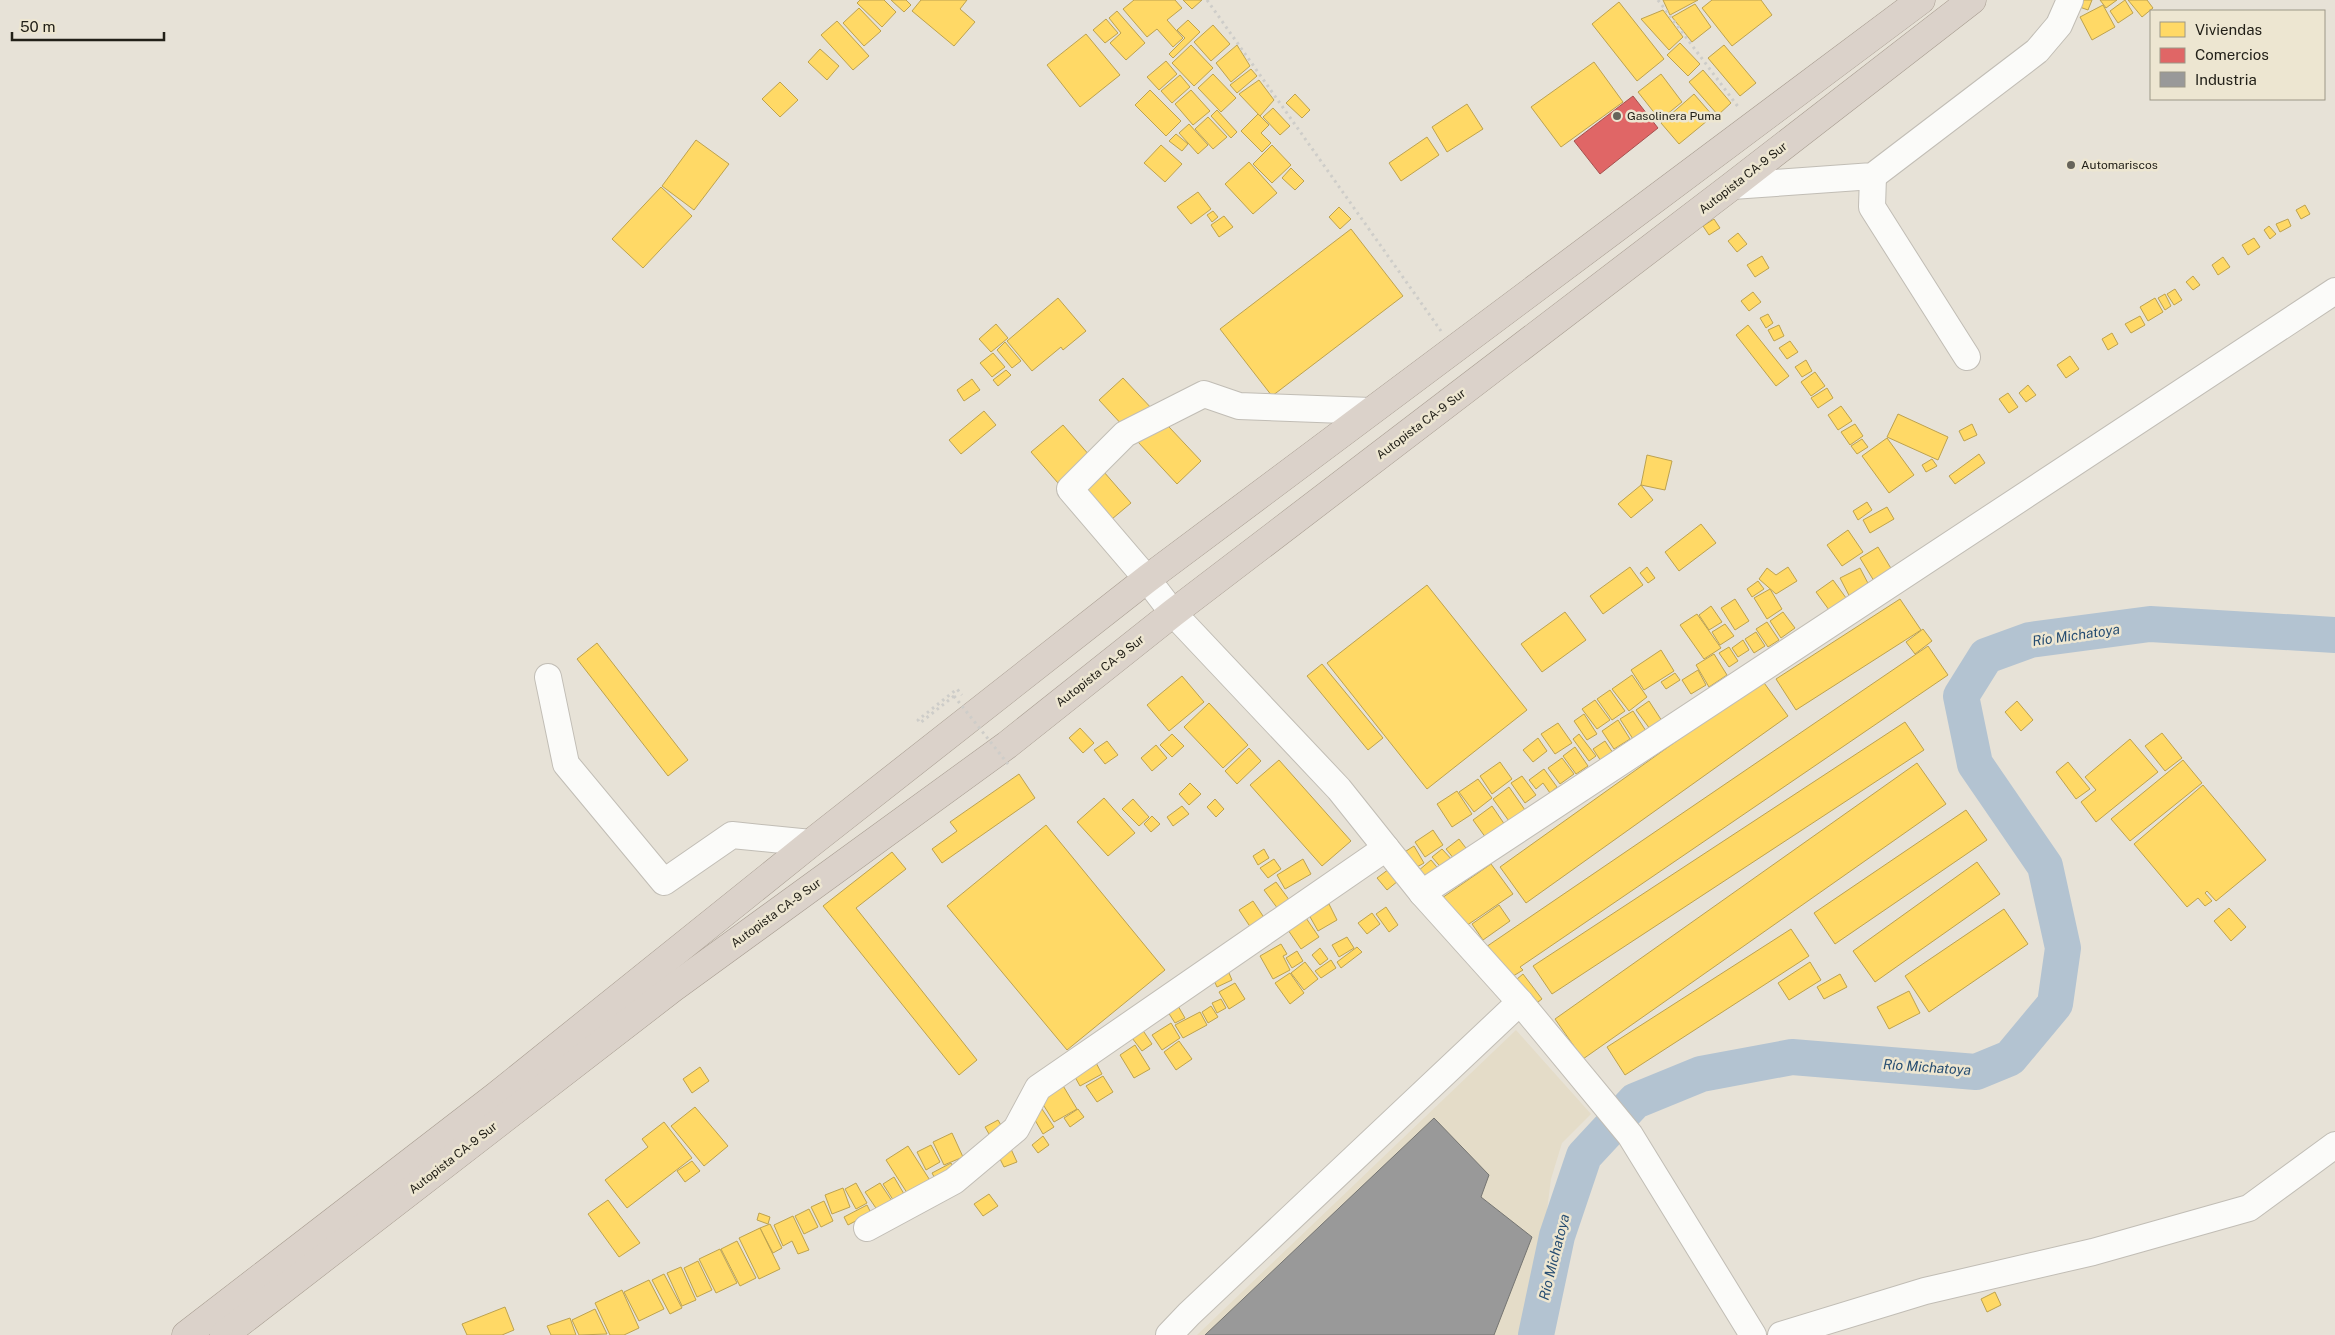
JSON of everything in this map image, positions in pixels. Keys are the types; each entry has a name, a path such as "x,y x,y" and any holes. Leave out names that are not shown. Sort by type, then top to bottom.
{"highway":[{"name":"Autopista CA-9 Sur","path":"186,1335 496,1096 811,843 1147,578 1921,0"},
{"name":"Autopista CA-9 Sur","path":"224,1335 673,988 1007,745 1173,613 1972,0"}],"street":[{"path":"1732,186 1873,176 2037,51 2059,24 2070,0"},
{"path":"1873,176 1872,207 1967,357"},
{"path":"1422,893 2335,291"},
{"path":"1371,411 1239,406 1204,394 1125,434 1070,489 1147,578 1173,613 1339,789 1422,893 1520,1002 1630,1135 1753,1335"},
{"path":"548,677 566,764 664,882 732,835 811,843"},
{"path":"867,1228 954,1181 1016,1129 1038,1088 1386,848"},
{"path":"1169,1335 1520,1002"},
{"path":"1780,1335 1925,1291 2093,1252 2248,1208 2335,1145"}],"path":[{"path":"1207,0 1454,350"},
{"path":"1658,0 1753,126"},
{"path":"957,689 918,720 920,723 954,696 1008,764"}],"shaded area":[{"path":"1516,1030 1591,1114 1562,1143 1551,1179 1531,1335 1197,1335"}],"building: Viviendas":[{"path":"860,0 884,0 896,12 882,27 857,3"},
{"path":"891,0 906,0 911,5 904,12"},
{"path":"921,0 967,0 960,9 975,22 954,46 912,11"},
{"path":"1134,0 1175,0 1182,8 1167,20 1183,38 1173,47 1157,29 1147,37 1123,9"},
{"path":"1183,0 1202,0 1192,9"},
{"path":"1663,0 1698,0 1670,15"},
{"path":"1712,0 1761,0 1772,15 1732,46 1702,8"},
{"path":"2076,0 2092,0 2088,10 2074,5"},
{"path":"2100,0 2117,0 2106,8"},
{"path":"2125,0 2133,13 2118,23 2110,11"},
{"path":"2128,0 2147,0 2153,8 2142,17"},
{"path":"1619,2 1664,59 1637,81 1592,24"},
{"path":"1695,4 1711,27 1692,42 1672,17"},
{"path":"2103,5 2115,27 2092,40 2080,17"},
{"path":"859,8 881,31 864,46 843,23"},
{"path":"1663,10 1683,37 1669,50 1641,19"},
{"path":"1117,11 1145,43 1126,60 1110,43 1121,33 1109,18"},
{"path":"1106,19 1118,33 1105,43 1093,30"},
{"path":"1188,20 1200,32 1173,58 1169,54 1185,38 1177,30"},
{"path":"837,21 869,56 853,70 821,35"},
{"path":"1213,25 1230,44 1211,61 1194,42"},
{"path":"1086,34 1120,75 1080,107 1047,65"},
{"path":"1680,43 1700,64 1688,76 1667,55"},
{"path":"1191,45 1213,68 1194,86 1172,63"},
{"path":"1237,45 1250,66 1231,82 1216,63"},
{"path":"1724,45 1756,83 1740,96 1708,58"},
{"path":"820,49 839,66 827,80 808,62"},
{"path":"1166,61 1177,74 1159,90 1147,77"},
{"path":"1594,62 1623,102 1561,147 1531,107"},
{"path":"1251,69 1257,76 1237,93 1230,85"},
{"path":"1703,70 1731,103 1718,115 1689,82"},
{"path":"1213,74 1236,98 1221,112 1198,88"},
{"path":"1661,74 1682,102 1660,120 1638,92"},
{"path":"1180,75 1190,87 1172,103 1161,91"},
{"path":"1259,80 1274,100 1260,116 1239,94"},
{"path":"780,82 798,100 780,117 762,99"},
{"path":"1150,90 1181,121 1166,136 1135,105"},
{"path":"1191,90 1210,111 1193,125 1175,104"},
{"path":"1295,94 1310,110 1302,118 1286,103"},
{"path":"1694,94 1713,116 1679,144 1661,123"},
{"path":"1467,104 1483,129 1447,152 1432,127"},
{"path":"1273,108 1290,126 1280,135 1263,117"},
{"path":"1217,110 1237,132 1231,138 1211,116"},
{"path":"1258,114 1269,125 1261,133 1271,143 1262,152 1241,131"},
{"path":"1208,117 1227,137 1213,149 1195,129"},
{"path":"1189,124 1208,145 1198,154 1179,133"},
{"path":"1176,134 1188,144 1182,151 1169,141"},
{"path":"1427,137 1439,155 1401,181 1389,163"},
{"path":"696,140 729,164 694,210 662,186"},
{"path":"1161,145 1182,164 1165,182 1144,163"},
{"path":"1272,145 1291,165 1272,183 1253,164"},
{"path":"1249,162 1277,193 1253,214 1225,184"},
{"path":"1291,168 1304,181 1295,190 1282,178"},
{"path":"661,187 692,216 643,268 612,239"},
{"path":"1198,192 1211,209 1191,224 1177,207"},
{"path":"2305,205 2310,214 2301,219 2296,210"},
{"path":"1339,207 1351,219 1340,229 1329,217"},
{"path":"1213,211 1218,217 1212,222 1207,215"},
{"path":"1224,216 1233,227 1219,237 1211,225"},
{"path":"1714,219 1720,228 1709,235 1703,226"},
{"path":"2288,219 2291,226 2280,232 2276,224"},
{"path":"2269,226 2276,234 2270,239 2264,230"},
{"path":"1351,229 1403,296 1272,396 1220,329"},
{"path":"1738,233 1747,244 1737,252 1728,241"},
{"path":"2254,238 2260,247 2248,255 2242,245"},
{"path":"1762,256 1769,268 1755,277 1747,265"},
{"path":"2223,257 2230,267 2218,275 2212,265"},
{"path":"2193,276 2200,285 2193,290 2186,282"},
{"path":"2175,289 2182,300 2174,305 2167,294"},
{"path":"1753,292 1761,302 1749,311 1741,301"},
{"path":"2165,294 2171,306 2165,310 2158,298"},
{"path":"1058,298 1086,331 1063,350 1061,347 1032,371 1007,341"},
{"path":"2155,298 2163,312 2148,321 2140,307"},
{"path":"1768,314 1773,323 1766,328 1760,318"},
{"path":"2140,316 2145,325 2131,333 2125,324"},
{"path":"996,324 1008,338 991,352 979,339"},
{"path":"1748,325 1789,376 1776,386 1736,335"},
{"path":"1779,325 1784,336 1774,341 1768,330"},
{"path":"2112,333 2118,344 2108,350 2102,339"},
{"path":"1790,341 1798,352 1787,359 1779,348"},
{"path":"1005,342 1021,361 1012,368 997,350"},
{"path":"993,353 1005,367 992,377 980,363"},
{"path":"2070,356 2079,369 2066,378 2057,365"},
{"path":"1806,360 1812,371 1802,377 1795,367"},
{"path":"1006,370 1011,375 998,386 993,380"},
{"path":"1815,372 1825,386 1811,396 1801,382"},
{"path":"1123,378 1201,461 1177,484 1099,400"},
{"path":"972,379 980,390 964,401 957,390"},
{"path":"2028,385 2036,395 2026,402 2019,393"},
{"path":"1827,388 1833,398 1818,408 1811,398"},
{"path":"2008,393 2018,407 2009,413 1999,399"},
{"path":"1841,406 1852,421 1838,430 1828,415"},
{"path":"984,411 996,425 961,454 949,440"},
{"path":"1898,414 1948,437 1938,460 1887,437"},
{"path":"1855,424 1863,436 1850,445 1841,432"},
{"path":"1972,424 1977,435 1964,441 1959,431"},
{"path":"1063,425 1131,503 1099,530 1031,452"},
{"path":"1887,438 1914,475 1889,493 1862,456"},
{"path":"1862,439 1868,447 1857,454 1851,446"},
{"path":"1979,454 1985,463 1955,484 1949,476"},
{"path":"1647,455 1672,461 1665,490 1641,485"},
{"path":"1932,459 1937,466 1926,472 1922,465"},
{"path":"1641,485 1653,500 1631,518 1618,504"},
{"path":"1867,502 1872,510 1858,520 1853,511"},
{"path":"1887,507 1894,519 1870,533 1863,520"},
{"path":"1701,524 1716,543 1679,571 1665,552"},
{"path":"1848,530 1863,552 1842,566 1827,545"},
{"path":"1878,547 1892,570 1874,581 1860,558"},
{"path":"1630,567 1643,585 1603,614 1590,596"},
{"path":"1647,567 1655,578 1648,583 1640,573"},
{"path":"1788,567 1797,581 1776,594 1759,579 1767,568 1776,575"},
{"path":"1860,568 1872,591 1852,601 1840,578"},
{"path":"1833,580 1849,602 1832,614 1816,592"},
{"path":"1758,581 1764,589 1752,597 1747,589"},
{"path":"1427,585 1527,710 1427,789 1327,663"},
{"path":"1770,589 1782,609 1767,619 1754,598"},
{"path":"1735,599 1749,621 1735,630 1721,608"},
{"path":"1900,599 1921,630 1796,710 1776,679"},
{"path":"1711,606 1722,622 1709,630 1699,615"},
{"path":"1565,612 1586,640 1542,672 1521,644"},
{"path":"1783,612 1795,628 1781,638 1770,621"},
{"path":"1697,614 1721,648 1704,659 1680,625"},
{"path":"1767,622 1779,640 1768,647 1756,629"},
{"path":"1725,624 1734,636 1720,645 1712,632"},
{"path":"1923,629 1932,641 1915,654 1906,642"},
{"path":"1756,632 1765,646 1754,653 1745,639"},
{"path":"1743,640 1749,650 1738,657 1732,648"},
{"path":"597,643 688,760 668,776 577,659"},
{"path":"1928,646 1948,675 1520,967 1523,970 1510,978 1483,949"},
{"path":"1729,647 1738,661 1729,667 1719,653"},
{"path":"1661,650 1674,671 1644,690 1631,670"},
{"path":"1714,654 1727,675 1709,687 1696,665"},
{"path":"1322,664 1383,738 1368,750 1307,676"},
{"path":"1698,670 1706,685 1691,694 1682,680"},
{"path":"1675,673 1680,680 1666,689 1661,682"},
{"path":"1632,675 1647,697 1629,711 1612,689"},
{"path":"1182,676 1204,702 1169,731 1147,705"},
{"path":"1762,680 1788,716 1526,903 1500,867"},
{"path":"1610,690 1625,711 1612,720 1597,699"},
{"path":"1595,700 1610,720 1597,729 1582,709"},
{"path":"1649,701 1662,721 1650,729 1636,710"},
{"path":"2017,701 2033,720 2021,731 2005,712"},
{"path":"1209,703 1248,745 1223,768 1184,727"},
{"path":"1633,711 1646,731 1633,739 1620,719"},
{"path":"1584,714 1597,734 1587,740 1574,721"},
{"path":"1618,720 1630,739 1614,749 1602,731"},
{"path":"1905,722 1924,750 1552,994 1533,966"},
{"path":"1558,723 1572,743 1555,754 1541,734"},
{"path":"1080,728 1094,743 1083,753 1069,738"},
{"path":"2162,733 2182,758 2165,771 2145,746"},
{"path":"1172,734 1184,746 1172,757 1160,745"},
{"path":"1579,734 1596,756 1589,761 1573,739"},
{"path":"1538,738 1547,751 1533,762 1523,750"},
{"path":"2130,739 2158,772 2096,822 2081,802 2096,790 2085,777"},
{"path":"1107,741 1118,755 1105,764 1094,750"},
{"path":"1605,741 1619,762 1607,770 1593,749"},
{"path":"1156,745 1167,758 1152,771 1141,758"},
{"path":"1575,747 1588,766 1576,774 1563,756"},
{"path":"1249,748 1261,761 1237,784 1225,771"},
{"path":"1562,758 1574,774 1560,784 1548,768"},
{"path":"1279,760 1351,841 1322,866 1250,785"},
{"path":"2183,760 2202,783 2130,841 2111,819"},
{"path":"1500,762 1512,779 1492,794 1480,776"},
{"path":"2068,762 2090,789 2076,799 2056,772"},
{"path":"1917,763 1946,804 1583,1059 1555,1019"},
{"path":"1544,769 1557,787 1550,793 1543,783 1536,789 1529,780"},
{"path":"1019,774 1035,798 942,863 932,849 957,831 950,822"},
{"path":"1522,776 1536,795 1525,803 1511,783"},
{"path":"1478,779 1492,798 1474,812 1459,792"},
{"path":"1190,783 1201,794 1189,805 1179,794"},
{"path":"2203,785 2266,860 2216,901 2207,891 2205,893 2212,901 2205,906 2198,898 2187,907 2134,844"},
{"path":"1509,787 1525,810 1509,821 1493,799"},
{"path":"1457,791 1472,814 1452,827 1437,804"},
{"path":"1104,798 1135,833 1108,856 1077,822"},
{"path":"1133,799 1149,817 1139,826 1122,809"},
{"path":"1215,799 1224,809 1216,817 1207,807"},
{"path":"1182,806 1189,814 1173,826 1167,817"},
{"path":"1492,806 1505,825 1486,838 1473,820"},
{"path":"1966,810 1987,840 1835,944 1814,913"},
{"path":"1152,816 1160,824 1151,832 1144,824"},
{"path":"1046,825 1165,970 1067,1050 947,906"},
{"path":"1433,830 1443,845 1425,857 1415,842"},
{"path":"1459,839 1472,856 1459,865 1446,849"},
{"path":"1414,846 1424,863 1410,871 1400,855"},
{"path":"1264,849 1269,858 1258,865 1253,856"},
{"path":"1442,849 1454,862 1444,871 1432,857"},
{"path":"892,852 906,869 856,908 977,1060 959,1075 823,906"},
{"path":"1274,859 1281,869 1268,878 1260,868"},
{"path":"1303,859 1311,874 1285,889 1277,875"},
{"path":"1431,860 1441,872 1429,883 1418,871"},
{"path":"1977,862 2000,894 1875,982 1853,951"},
{"path":"1491,864 1513,894 1460,930 1439,900"},
{"path":"1389,869 1398,881 1387,890 1377,878"},
{"path":"1276,882 1290,901 1278,909 1264,890"},
{"path":"1253,901 1265,919 1251,928 1239,910"},
{"path":"1329,904 1337,920 1318,931 1309,915"},
{"path":"1499,905 1510,921 1483,940 1472,924"},
{"path":"1386,907 1398,925 1389,932 1376,914"},
{"path":"2229,908 2246,927 2231,941 2214,921"},
{"path":"2004,909 2028,944 1929,1012 1905,976"},
{"path":"1372,913 1380,924 1367,934 1358,923"},
{"path":"1306,918 1319,937 1301,949 1288,930"},
{"path":"1791,929 1809,956 1625,1075 1607,1047"},
{"path":"1347,937 1354,948 1339,957 1332,945"},
{"path":"1281,944 1287,954 1283,956 1290,970 1273,979 1260,956"},
{"path":"1357,947 1362,952 1341,968 1337,962"},
{"path":"1320,948 1328,959 1320,965 1312,955"},
{"path":"1297,951 1303,961 1292,968 1286,958"},
{"path":"1331,960 1336,968 1321,978 1315,971"},
{"path":"1305,962 1318,979 1304,990 1291,973"},
{"path":"1810,962 1821,980 1789,1000 1778,983"},
{"path":"1226,966 1232,980 1217,987 1211,974"},
{"path":"1290,973 1304,993 1290,1004 1275,983"},
{"path":"1523,974 1542,999 1530,1008 1511,984"},
{"path":"1840,974 1847,987 1824,999 1817,987"},
{"path":"1235,983 1245,999 1229,1009 1219,992"},
{"path":"1909,991 1920,1013 1889,1029 1877,1007"},
{"path":"1221,999 1226,1008 1217,1013 1212,1003"},
{"path":"1178,1006 1185,1018 1175,1023 1168,1012"},
{"path":"1211,1006 1218,1017 1208,1023 1202,1012"},
{"path":"1200,1012 1207,1025 1183,1038 1175,1025"},
{"path":"1171,1023 1180,1038 1162,1050 1152,1035"},
{"path":"1140,1026 1152,1044 1142,1051 1129,1034"},
{"path":"1179,1041 1192,1059 1176,1070 1164,1052"},
{"path":"1135,1045 1150,1069 1134,1078 1120,1055"},
{"path":"1094,1059 1102,1074 1080,1086 1071,1070"},
{"path":"700,1067 709,1081 692,1093 683,1079"},
{"path":"1103,1076 1113,1092 1097,1102 1086,1086"},
{"path":"1062,1084 1077,1109 1054,1122 1039,1098"},
{"path":"695,1107 728,1146 704,1166 671,1126"},
{"path":"1042,1109 1054,1127 1043,1134 1032,1115"},
{"path":"1078,1109 1084,1117 1070,1127 1064,1118"},
{"path":"998,1120 1006,1134 993,1141 985,1127"},
{"path":"664,1122 692,1158 627,1208 605,1180 648,1147 642,1139"},
{"path":"952,1133 963,1157 944,1165 933,1142"},
{"path":"1043,1136 1049,1145 1038,1153 1032,1145"},
{"path":"931,1145 940,1162 926,1170 917,1152"},
{"path":"908,1146 933,1185 911,1199 886,1160"},
{"path":"1011,1149 1017,1162 1004,1167 998,1155"},
{"path":"692,1161 700,1171 685,1182 677,1171"},
{"path":"951,1163 958,1176 939,1186 932,1173"},
{"path":"894,1177 907,1199 897,1206 883,1184"},
{"path":"856,1183 867,1203 856,1209 845,1189"},
{"path":"880,1183 896,1207 882,1217 865,1192"},
{"path":"843,1188 850,1207 832,1214 825,1195"},
{"path":"989,1194 998,1206 983,1216 974,1204"},
{"path":"608,1200 640,1243 619,1257 588,1214"},
{"path":"824,1201 833,1221 821,1227 811,1207"},
{"path":"867,1205 871,1213 848,1225 844,1217"},
{"path":"809,1209 818,1227 804,1234 795,1216"},
{"path":"759,1213 770,1217 768,1224 757,1220"},
{"path":"793,1216 809,1250 798,1254 792,1241 783,1246 774,1225"},
{"path":"770,1224 782,1248 773,1253 760,1228"},
{"path":"760,1228 780,1269 759,1279 739,1238"},
{"path":"737,1241 756,1278 740,1286 721,1249"},
{"path":"720,1249 737,1283 716,1293 699,1259"},
{"path":"698,1261 712,1290 697,1297 684,1268"},
{"path":"681,1267 696,1300 682,1306 667,1273"},
{"path":"664,1274 682,1308 670,1314 652,1280"},
{"path":"649,1280 664,1309 639,1321 624,1292"},
{"path":"622,1290 639,1328 624,1335 610,1335 595,1303"},
{"path":"1995,1292 2001,1305 1987,1312 1981,1299"},
{"path":"505,1307 514,1330 502,1335 467,1335 462,1324"},
{"path":"595,1309 607,1334 579,1335 572,1320"},
{"path":"570,1318 576,1335 551,1335 547,1326"}],"building: Comercios":[{"path":"1633,96 1658,128 1600,174 1574,141"}],"building: Industria":[{"path":"1434,1118 1489,1175 1481,1197 1532,1237 1494,1335 1205,1335"}],"waterway":[{"name":"Río Michatoya","path":"1536,1335 1557,1236 1584,1156 1635,1101 1701,1074 1792,1057 1976,1072 2010,1058 2055,1004 2063,948 2045,866 1975,764 1961,696 1986,656 2030,640 2150,624 2335,635"}],"place":[{"name":"Gasolinera Puma","path":"1617,116"},
{"name":"Automariscos","path":"2071,165"}]}
